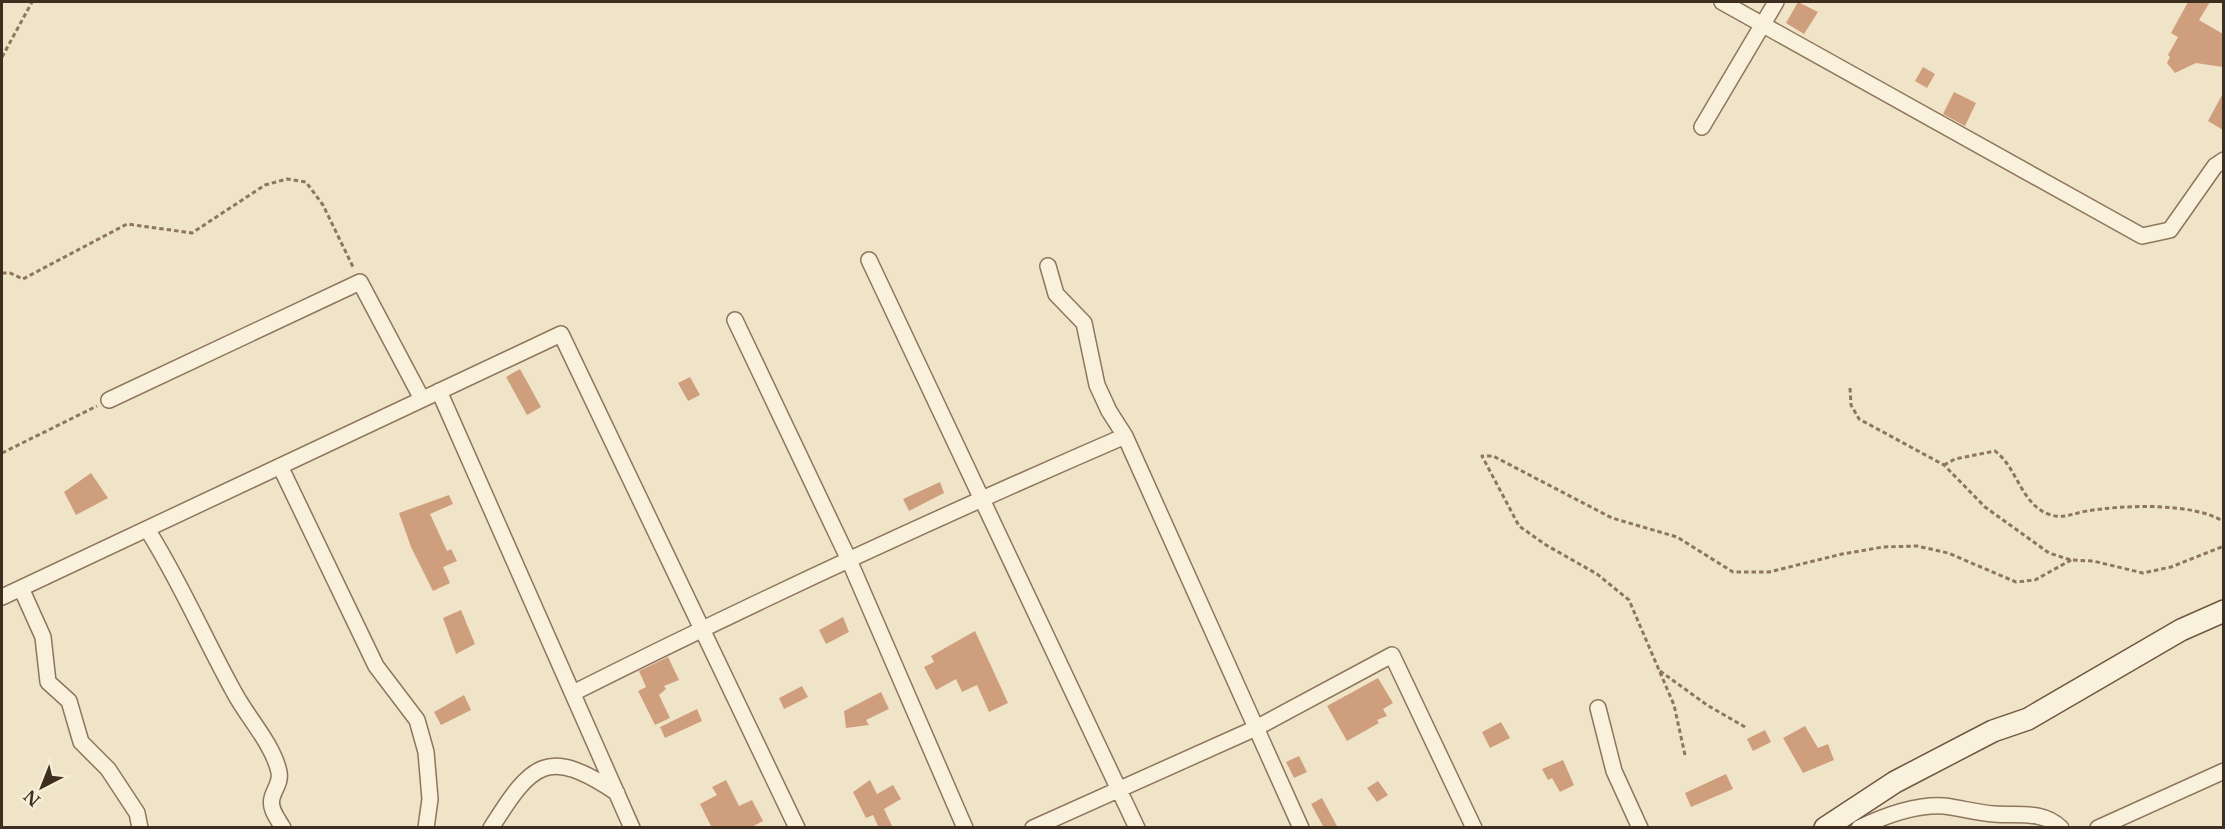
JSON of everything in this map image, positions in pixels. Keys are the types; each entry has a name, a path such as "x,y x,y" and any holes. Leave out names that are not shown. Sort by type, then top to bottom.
{"street":[{"path":"1722,2 2142,236 2170,230 2215,166 2223,160"},
{"path":"1702,127 1776,2"},
{"path":"869,260 1137,828"},
{"path":"1048,266 1056,294 1084,323 1097,384 1109,411 1125,436 1300,828"},
{"path":"109,400 360,282 422,399"},
{"path":"735,320 849,560 965,828"},
{"path":"2,597 561,334 797,828"},
{"path":"439,391 632,828"},
{"path":"573,693 703,628 982,498 1125,436"},
{"path":"280,466 376,666 417,720 426,752 429,787 426,828"},
{"path":"147,529 165,558 235,695 258,729 279,772 278,787 272,798 273,811 283,828"},
{"path":"21,588 43,637 48,682 69,701 81,742 108,769 136,813 140,828"},
{"path":"1825,828 1895,782 1993,731 2028,719 2181,630 2223,611"},
{"path":"1033,828 1256,728 1392,654 1474,828"},
{"path":"1598,708 1614,771 1640,828"},
{"path":"491,828 517,786 545,767 566,766 588,774 617,794"},
{"path":"2098,828 2223,771"},
{"path":"1859,828 1878,818 1915,808 1942,806 1993,814 2040,815 2061,828"}],"path":[{"path":"2,57 32,2"},
{"path":"2,273 10,273 23,279 127,224 192,233 265,185 287,179 306,182 323,205 360,282"},
{"path":"1850,388 1851,405 1859,419 1944,465 1985,507 2049,553 2072,560 2093,561 2143,573 2171,567 2223,546"},
{"path":"2,453 109,400"},
{"path":"1944,465 1955,459 1995,451 2007,459 2028,500 2049,515 2064,517 2085,511 2125,506 2164,508 2216,517 2223,522"},
{"path":"1685,755 1674,705 1643,628 1629,600 1597,574 1554,550 1519,526 1482,456 1493,456 1612,518 1677,537 1733,572 1770,572 1842,554 1883,547 1917,546 1948,553 2016,582 2035,580 2072,560"},
{"path":"1659,670 1707,705 1745,727"}],"building":[{"path":"1798,2 1818,12 1804,34 1786,23"},
{"path":"2188,2 2210,2 2199,20 2223,34 2223,67 2196,63 2175,73 2167,63 2170,57 2168,55 2178,37 2171,33"},
{"path":"1923,67 1935,74 1927,88 1915,81"},
{"path":"1954,92 1976,103 1965,126 1943,114"},
{"path":"2223,93 2223,130 2208,121"},
{"path":"520,369 541,407 527,415 506,377"},
{"path":"690,377 700,395 688,401 678,383"},
{"path":"91,473 108,498 76,515 64,492"},
{"path":"940,482 944,493 909,511 903,499"},
{"path":"449,495 453,504 430,514 447,551 451,549 457,561 443,567 450,583 433,591 411,547 399,513"},
{"path":"461,610 475,644 456,654 443,618"},
{"path":"843,617 849,632 826,644 819,630"},
{"path":"975,631 1008,703 989,712 977,685 962,692 956,679 936,690 924,667 934,662 931,656"},
{"path":"668,657 679,680 664,686 666,689 659,695 670,718 655,725 638,691 646,687 639,671"},
{"path":"1378,678 1393,703 1383,709 1387,716 1377,720 1379,723 1347,741 1327,706"},
{"path":"802,686 808,697 784,709 779,698"},
{"path":"881,692 889,709 866,720 869,725 846,728 844,711"},
{"path":"464,695 471,710 441,725 434,712"},
{"path":"697,709 702,721 665,738 660,727"},
{"path":"1501,722 1510,738 1490,748 1482,732"},
{"path":"1805,726 1818,748 1828,744 1834,760 1803,773 1783,738"},
{"path":"1765,730 1771,742 1753,751 1747,739"},
{"path":"1299,756 1307,772 1294,778 1286,762"},
{"path":"1563,760 1574,785 1560,792 1552,778 1548,780 1542,769"},
{"path":"1726,774 1733,789 1691,807 1685,793"},
{"path":"726,780 739,806 752,800 763,821 750,828 712,828 700,804 717,795 712,787"},
{"path":"870,780 877,794 893,785 901,799 884,809 893,828 879,828 873,815 866,818 853,792"},
{"path":"1378,781 1388,795 1377,802 1367,788"},
{"path":"1322,798 1338,828 1324,828 1311,804"}]}
